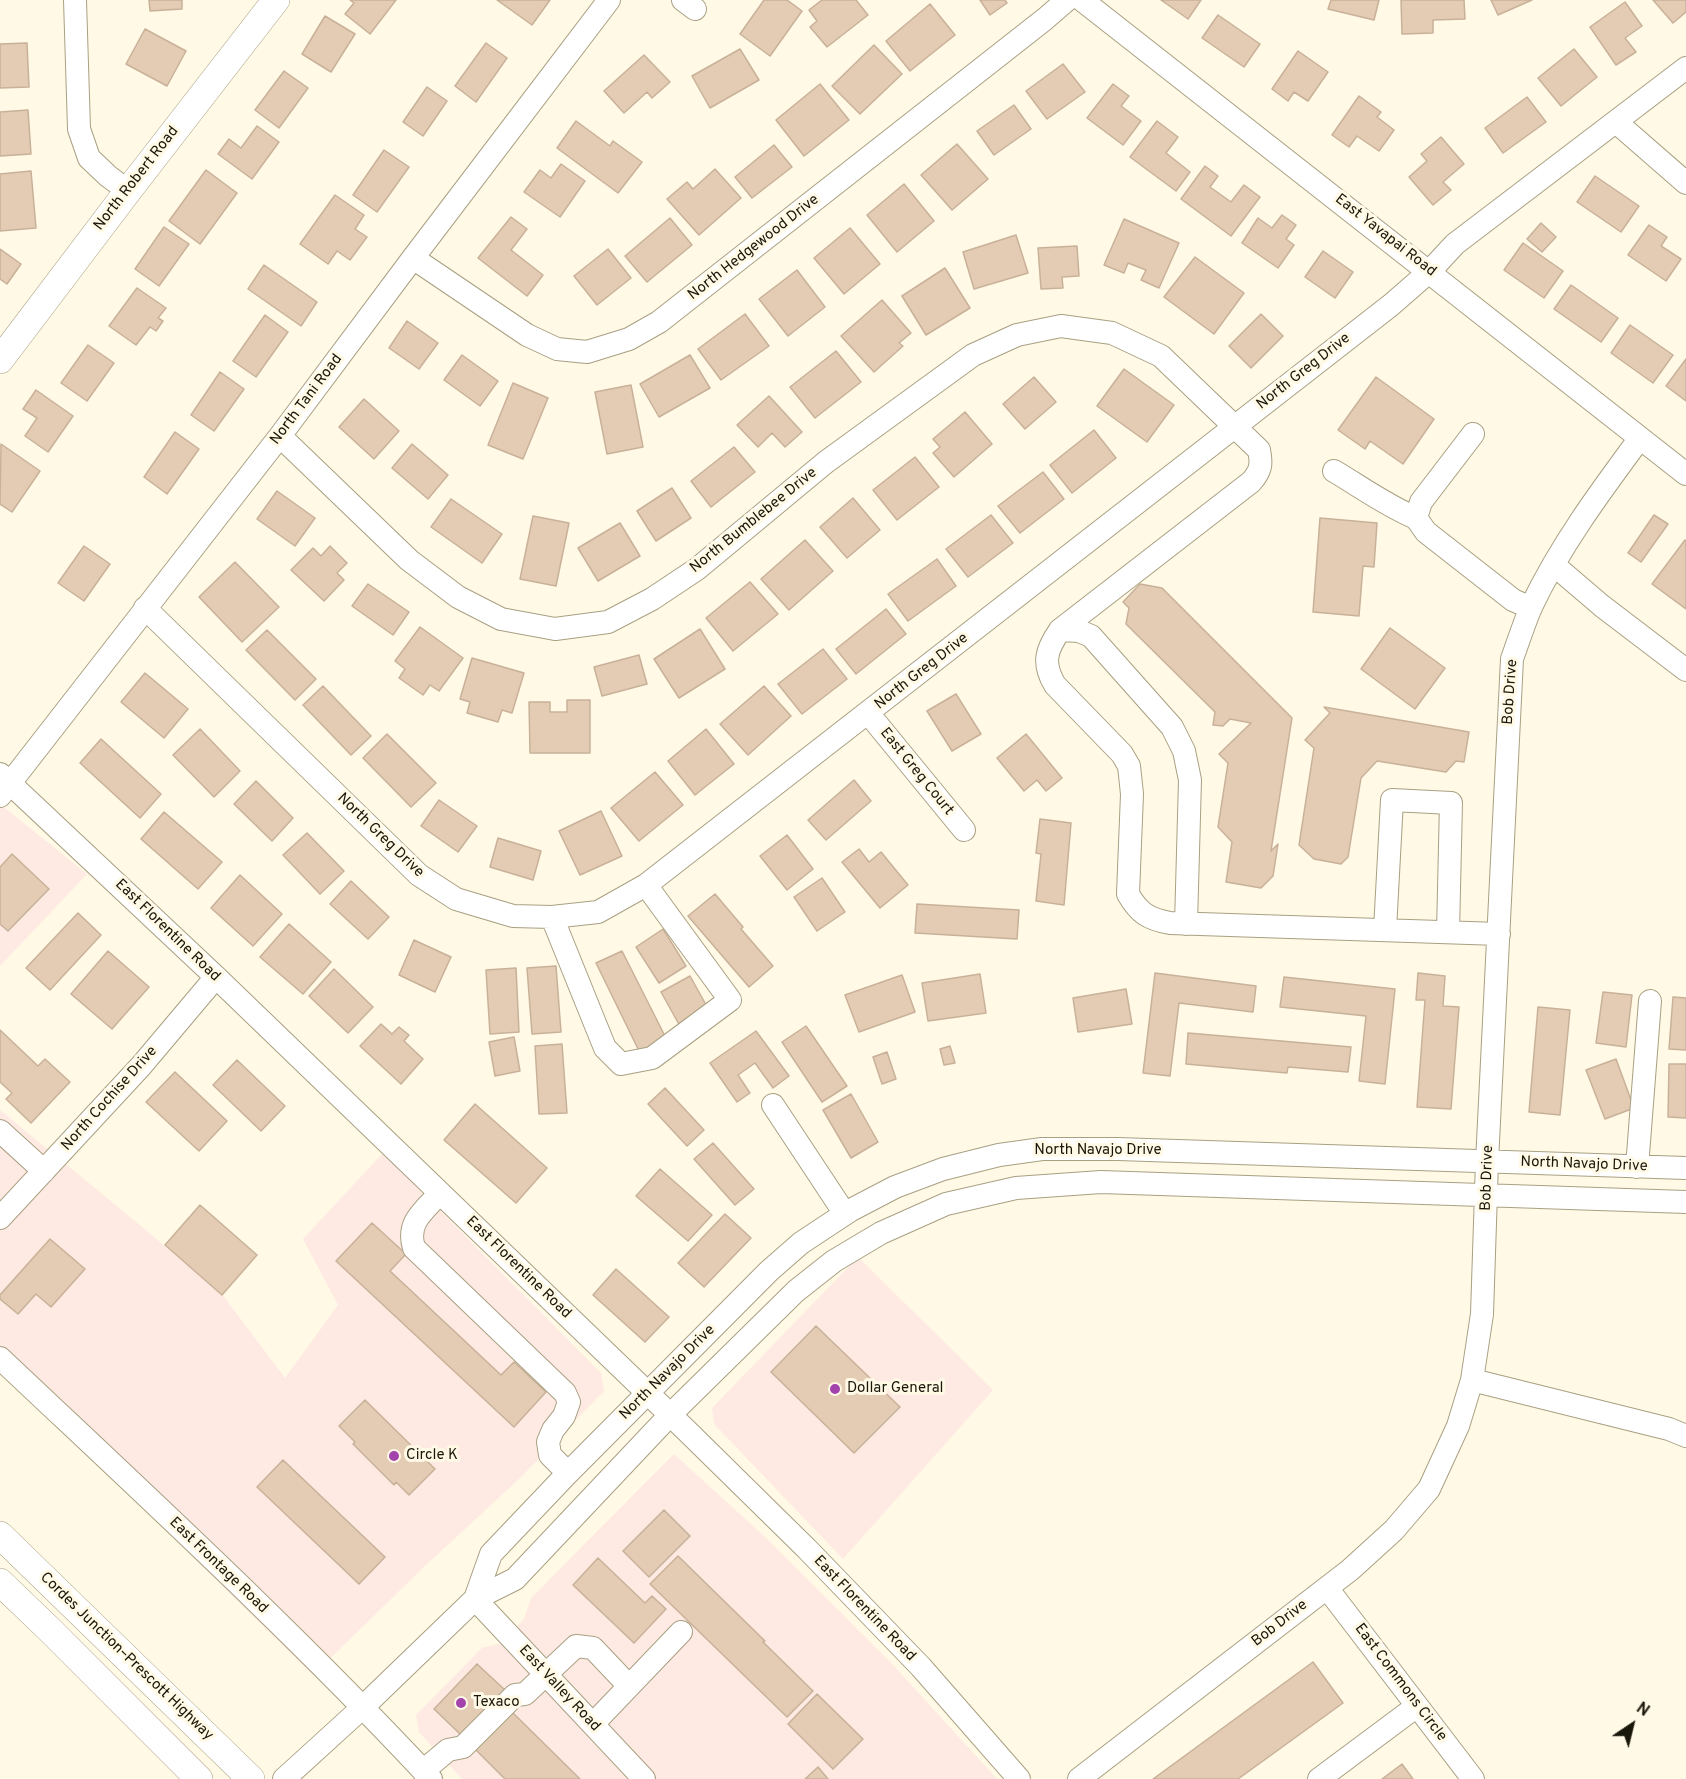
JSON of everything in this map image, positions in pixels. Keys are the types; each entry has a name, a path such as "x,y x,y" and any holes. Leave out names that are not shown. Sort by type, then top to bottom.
{"main road":[{"name":"North Robert Road","path":"0,360 128,190 276,0"},
{"name":"Cordes Junction–Prescott Highway","path":"0,1535 251,1779"},
{"path":"0,1582 200,1779"}],"street":[{"path":"75,0 79,129 89,158 108,176 128,190"},
{"name":"North Tani Road","path":"4,784 280,436 609,0"},
{"name":"North Hedgewood Drive","path":"413,258 527,335 557,349 587,352 629,339 659,322 1036,27 1067,0"},
{"name":"East Yavapai Road","path":"1082,0 1686,474"},
{"name":"North Greg Drive","path":"145,608 419,876 456,899 513,916 552,917 598,912 646,885 868,713 1391,305 1430,271 1455,244 1686,68"},
{"path":"1616,122 1686,183"},
{"name":"North Bumblebee Drive","path":"280,436 409,560 459,597 501,620 555,629 608,622 652,599 697,569 826,462 973,355 1017,335 1061,326 1112,333 1161,356 1259,450 1262,462 1259,473 1251,482 1060,630"},
{"path":"1416,518 1421,502 1473,434"},
{"name":"Bob Drive","path":"1079,1779 1350,1570 1394,1530 1429,1489 1458,1426 1472,1380 1482,1314 1487,1162 1512,659 1531,608 1554,565 1588,507 1640,438"},
{"path":"1334,471 1394,509 1416,518 1426,532 1513,600 1531,608"},
{"path":"1554,565 1602,606 1686,670"},
{"path":"1186,924 1190,780 1184,751 1172,727 1091,636 1078,631 1060,630 1048,650 1048,673 1055,685 1122,754 1129,766 1132,794 1128,894 1134,905 1153,920 1186,924 1499,934"},
{"name":"East Greg Court","path":"868,713 964,830"},
{"name":"East Florentine Road","path":"4,784 216,977 647,1392 807,1549 921,1667 1017,1778"},
{"path":"1385,930 1392,800 1451,803 1448,932"},
{"path":"552,917 605,1048 621,1064 652,1058 730,1000 646,885"},
{"name":"North Cochise Drive","path":"0,1218 141,1066 216,977"},
{"path":"1637,1167 1650,1001"},
{"path":"773,1105 845,1214"},
{"path":"0,1131 44,1171"},
{"name":"North Navajo Drive","path":"475,1599 491,1554 647,1392 777,1264 801,1243 845,1214 895,1187 943,1168 999,1155 1041,1149 1145,1149 1686,1168"},
{"path":"1143,1183 1145,1149"},
{"name":"North Navajo Drive","path":"284,1779 475,1599 515,1579 670,1415 796,1291 834,1261 881,1233 946,1204 1016,1188 1101,1182 1686,1202"},
{"path":"440,1193 414,1222 410,1236 414,1248 565,1393 569,1402 564,1416 553,1430 548,1442 550,1455 568,1473"},
{"name":"East Frontage Road","path":"0,1358 173,1521 363,1707 427,1775"},
{"path":"1472,1380 1669,1429 1686,1436"},
{"name":"East Commons Circle","path":"1327,1588 1473,1779"},
{"name":"East Valley Road","path":"475,1599 644,1779"},
{"path":"593,1724 681,1632"},
{"path":"427,1775 448,1750 463,1747 515,1695 525,1694 576,1646 593,1648 629,1686"},
{"path":"1319,1779 1417,1706"}],"shaded area":[{"path":"0,804 87,874 0,966"},
{"path":"0,1110 224,1297 285,1378 338,1305 303,1239 383,1153 601,1373 604,1391 519,1479 426,1565 313,1675 53,1420 0,1374"},
{"path":"858,1257 993,1390 843,1559 714,1424 712,1408"},
{"path":"674,1454 765,1537 895,1667 997,1779 462,1779 419,1732 416,1715 482,1648 502,1643 524,1619 531,1598"}],"building":[{"path":"149,0 182,0 182,9 150,11"},
{"path":"350,0 396,0 370,34 345,14 354,3"},
{"path":"497,0 550,0 532,25"},
{"path":"764,0 787,0 802,11 770,56 740,34"},
{"path":"822,0 856,0 868,15 827,47 810,27 817,21 809,10"},
{"path":"980,0 1005,0 1007,3 990,15"},
{"path":"1161,0 1201,0 1188,19"},
{"path":"1331,0 1379,0 1374,20 1328,9"},
{"path":"1401,0 1464,0 1465,19 1433,20 1433,33 1402,34"},
{"path":"1491,0 1532,0 1498,15"},
{"path":"1653,0 1686,0 1686,12 1673,23"},
{"path":"1625,2 1642,26 1625,38 1636,52 1616,65 1590,27"},
{"path":"930,4 955,35 910,71 886,41"},
{"path":"1218,15 1260,44 1244,67 1202,38"},
{"path":"325,16 355,34 331,72 302,54"},
{"path":"145,29 186,51 167,86 126,64"},
{"path":"27,43 29,87 0,88 0,44"},
{"path":"486,43 507,58 476,102 455,86"},
{"path":"874,45 902,74 860,114 832,86"},
{"path":"740,49 759,80 710,108 692,76"},
{"path":"1574,49 1597,77 1561,106 1538,78"},
{"path":"1298,51 1328,72 1308,101 1294,92 1288,101 1272,89"},
{"path":"644,55 670,82 652,98 647,92 624,113 604,91"},
{"path":"1063,64 1085,92 1047,119 1026,91"},
{"path":"284,71 308,88 279,128 255,110"},
{"path":"820,84 849,120 804,156 776,120"},
{"path":"1113,84 1129,96 1121,106 1141,121 1123,145 1087,118"},
{"path":"427,87 447,101 423,136 403,122"},
{"path":"1359,96 1381,112 1377,117 1394,130 1379,151 1357,136 1349,147 1332,135"},
{"path":"1527,97 1546,122 1503,153 1485,128"},
{"path":"1014,105 1031,129 994,155 977,131"},
{"path":"28,110 31,154 0,156 0,112"},
{"path":"576,121 610,146 613,141 642,162 618,193 557,148"},
{"path":"1157,121 1178,137 1166,153 1190,172 1176,191 1130,157"},
{"path":"257,126 279,142 252,179 218,154 229,139 241,148"},
{"path":"1441,137 1464,164 1443,182 1451,190 1433,205 1409,177 1427,161 1421,154"},
{"path":"957,144 988,179 952,210 921,175"},
{"path":"774,145 792,167 752,198 735,177"},
{"path":"384,150 409,167 377,212 353,195"},
{"path":"561,164 585,181 560,217 524,192 540,170 551,178"},
{"path":"1205,166 1218,176 1210,187 1231,202 1244,185 1260,197 1231,236 1181,199"},
{"path":"715,169 741,198 699,235 667,199 687,182 693,189"},
{"path":"206,170 237,193 200,244 169,221"},
{"path":"31,171 36,228 0,231 0,174"},
{"path":"1595,176 1639,206 1621,232 1577,202"},
{"path":"904,184 934,221 897,252 867,215"},
{"path":"335,195 364,215 355,229 367,237 350,260 337,251 328,264 300,244"},
{"path":"1282,215 1296,225 1286,239 1294,245 1278,268 1242,243 1258,218 1272,228"},
{"path":"511,217 527,229 511,250 543,275 527,296 478,258"},
{"path":"670,218 692,245 647,282 625,256"},
{"path":"1124,219 1179,243 1159,288 1141,280 1146,270 1128,263 1124,273 1104,265"},
{"path":"1541,223 1556,237 1542,252 1527,239"},
{"path":"1649,225 1667,237 1661,246 1681,259 1666,281 1628,255"},
{"path":"164,227 189,244 159,286 135,269"},
{"path":"850,228 880,264 844,294 814,258"},
{"path":"1016,235 1028,273 974,289 963,252"},
{"path":"1523,243 1563,271 1544,298 1504,270"},
{"path":"1077,246 1079,276 1062,277 1063,288 1041,289 1038,248"},
{"path":"0,249 21,264 7,284 0,279"},
{"path":"608,249 631,278 597,305 574,276"},
{"path":"1323,251 1353,272 1335,298 1305,277"},
{"path":"1195,257 1244,293 1214,334 1164,297"},
{"path":"264,265 317,302 301,326 248,289"},
{"path":"945,268 970,308 926,335 902,296"},
{"path":"797,270 825,307 788,336 759,299"},
{"path":"1571,285 1618,318 1601,342 1554,309"},
{"path":"137,288 166,308 158,318 163,321 156,331 150,327 136,345 109,326"},
{"path":"882,300 911,333 899,343 903,346 874,372 841,336"},
{"path":"745,314 769,346 721,380 698,349"},
{"path":"1261,314 1283,336 1251,368 1229,346"},
{"path":"265,315 288,332 256,377 233,361"},
{"path":"407,321 438,343 419,369 389,348"},
{"path":"1630,325 1673,355 1653,383 1611,353"},
{"path":"88,345 114,363 87,401 61,383"},
{"path":"836,351 861,382 815,418 790,387"},
{"path":"462,355 498,381 480,406 444,380"},
{"path":"690,355 710,388 659,417 640,384"},
{"path":"1686,359 1686,401 1666,386"},
{"path":"1124,369 1174,405 1147,442 1097,406"},
{"path":"220,372 244,389 214,431 191,415"},
{"path":"1034,377 1056,402 1025,429 1003,404"},
{"path":"1376,377 1434,419 1403,464 1370,441 1365,449 1338,430"},
{"path":"513,383 548,398 523,459 488,445"},
{"path":"631,385 643,447 607,454 595,392"},
{"path":"36,390 73,416 48,452 25,436 37,418 23,409"},
{"path":"769,396 802,432 785,447 772,433 758,447 737,425"},
{"path":"364,399 399,431 374,459 339,427"},
{"path":"965,412 992,444 954,477 933,453 940,447 933,439"},
{"path":"1094,430 1116,458 1072,493 1050,465"},
{"path":"175,432 199,449 167,494 144,477"},
{"path":"1,444 40,471 12,512 0,504"},
{"path":"412,444 448,475 428,499 392,468"},
{"path":"734,447 755,472 711,507 691,481"},
{"path":"915,457 939,487 897,520 873,490"},
{"path":"1043,472 1064,499 1020,533 998,506"},
{"path":"672,488 691,518 656,541 637,511"},
{"path":"277,491 315,518 295,546 257,519"},
{"path":"853,498 880,530 847,558 820,527"},
{"path":"451,499 502,534 482,563 431,527"},
{"path":"991,515 1013,543 968,577 946,549"},
{"path":"1654,515 1668,524 1641,562 1628,553"},
{"path":"533,516 569,523 556,586 520,579"},
{"path":"1320,518 1377,523 1374,567 1363,566 1359,616 1313,612"},
{"path":"620,523 640,556 598,581 578,548"},
{"path":"805,540 833,571 789,610 761,579"},
{"path":"1686,541 1686,609 1652,584"},
{"path":"84,546 110,564 84,601 58,583"},
{"path":"330,546 347,563 337,573 344,580 324,601 291,570 313,548 321,556"},
{"path":"937,559 956,586 908,621 888,594"},
{"path":"235,562 279,607 242,642 199,597"},
{"path":"750,582 778,614 733,651 706,618"},
{"path":"368,584 409,612 393,635 352,606"},
{"path":"1140,584 1162,588 1292,718 1271,851 1278,844 1273,876 1261,888 1226,882 1232,842 1218,827 1228,763 1219,754 1251,723 1230,719 1223,726 1213,725 1215,712 1126,624 1129,608 1123,602"},
{"path":"886,609 906,634 856,674 836,649"},
{"path":"420,627 463,658 439,691 430,685 423,695 399,678 405,669 395,661"},
{"path":"1390,628 1445,668 1415,709 1361,669"},
{"path":"700,629 725,669 679,698 654,659"},
{"path":"267,630 316,679 295,700 246,650"},
{"path":"823,649 847,679 802,714 778,684"},
{"path":"639,655 647,684 602,696 594,667"},
{"path":"472,658 524,673 512,713 502,710 498,722 467,713 470,702 460,699"},
{"path":"145,673 188,709 164,738 121,702"},
{"path":"323,686 371,736 351,755 303,705"},
{"path":"764,686 791,716 748,755 720,724"},
{"path":"956,694 981,734 952,751 927,711"},
{"path":"567,700 590,700 590,753 530,753 529,702 550,702 550,712 567,712"},
{"path":"1324,707 1469,732 1464,762 1456,761 1446,772 1377,761 1361,778 1348,857 1341,864 1314,859 1299,845 1314,748 1305,740 1330,713"},
{"path":"200,729 240,771 214,797 173,755"},
{"path":"706,729 734,764 695,795 668,761"},
{"path":"387,734 436,783 411,807 363,758"},
{"path":"1026,734 1062,778 1046,791 1037,780 1024,791 997,758"},
{"path":"101,739 161,794 140,818 80,763"},
{"path":"655,772 683,805 639,841 611,808"},
{"path":"854,780 871,801 826,840 808,820"},
{"path":"256,781 293,818 272,841 234,804"},
{"path":"439,800 477,826 458,852 421,826"},
{"path":"601,811 622,856 580,875 559,831"},
{"path":"164,812 222,862 198,889 141,839"},
{"path":"1040,819 1071,823 1064,905 1036,901 1041,854 1036,853"},
{"path":"307,833 344,871 320,894 283,855"},
{"path":"787,835 813,869 787,890 760,856"},
{"path":"498,838 541,851 533,880 490,867"},
{"path":"859,849 869,862 881,852 908,885 880,908 842,862"},
{"path":"12,854 49,889 8,931 0,924 0,867"},
{"path":"240,875 282,914 253,946 211,908"},
{"path":"822,878 845,912 817,931 794,897"},
{"path":"351,881 389,917 368,939 330,904"},
{"path":"715,894 773,966 749,987 688,916"},
{"path":"917,904 1019,910 1017,939 915,933"},
{"path":"78,913 101,935 50,990 26,968"},
{"path":"289,924 331,962 303,994 260,957"},
{"path":"663,929 686,966 659,983 636,947"},
{"path":"414,940 451,957 435,992 399,975"},
{"path":"108,951 149,987 112,1029 71,994"},
{"path":"622,951 668,1042 641,1055 596,963"},
{"path":"556,966 561,1032 532,1034 527,968"},
{"path":"516,968 519,1032 490,1034 486,970"},
{"path":"334,969 373,1007 348,1033 309,996"},
{"path":"1155,973 1256,986 1253,1012 1179,1003 1170,1076 1143,1073"},
{"path":"1418,973 1445,976 1443,1006 1459,1007 1451,1109 1417,1107 1425,1000 1416,1000"},
{"path":"980,974 986,1013 928,1021 922,983"},
{"path":"902,975 915,1012 859,1032 845,995"},
{"path":"690,976 710,1012 681,1028 661,992"},
{"path":"1284,977 1395,989 1385,1084 1359,1081 1366,1016 1280,1007"},
{"path":"1126,989 1132,1024 1078,1032 1073,998"},
{"path":"1603,992 1632,995 1626,1047 1596,1043"},
{"path":"1673,997 1686,998 1686,1050 1669,1049"},
{"path":"1538,1007 1570,1010 1560,1115 1529,1112"},
{"path":"381,1024 392,1034 399,1027 409,1035 404,1041 423,1059 401,1084 360,1046"},
{"path":"806,1026 847,1086 822,1102 782,1042"},
{"path":"0,1030 38,1066 45,1059 70,1082 31,1123 6,1099 12,1093 0,1082"},
{"path":"756,1031 789,1076 773,1088 755,1063 738,1075 750,1093 737,1102 710,1063"},
{"path":"1188,1033 1351,1047 1348,1072 1288,1067 1287,1073 1186,1064"},
{"path":"514,1037 520,1071 495,1076 489,1042"},
{"path":"562,1044 567,1113 539,1114 535,1046"},
{"path":"950,1046 955,1063 944,1065 940,1049"},
{"path":"887,1052 896,1079 882,1084 873,1057"},
{"path":"1616,1059 1634,1108 1605,1119 1586,1070"},
{"path":"237,1060 285,1106 261,1131 213,1085"},
{"path":"1669,1064 1686,1064 1686,1118 1668,1117"},
{"path":"175,1072 227,1121 199,1151 146,1102"},
{"path":"665,1088 704,1130 687,1146 648,1104"},
{"path":"851,1094 878,1142 851,1158 823,1110"},
{"path":"475,1104 547,1168 516,1203 444,1140"},
{"path":"713,1143 754,1189 735,1205 694,1159"},
{"path":"660,1169 712,1215 688,1241 636,1196"},
{"path":"200,1205 257,1255 222,1295 165,1245"},
{"path":"725,1214 751,1238 704,1287 678,1263"},
{"path":"372,1223 406,1254 390,1271 501,1375 514,1362 546,1392 514,1427 336,1261"},
{"path":"50,1239 85,1269 51,1307 36,1294 18,1314 0,1299 0,1295"},
{"path":"616,1269 669,1317 645,1342 593,1295"},
{"name":"Dollar General","path":"816,1326 900,1407 854,1453 771,1372"},
{"name":"Circle K","path":"365,1400 435,1469 409,1495 396,1482 394,1485 353,1444 355,1442 339,1426"},
{"path":"283,1460 385,1557 359,1584 257,1487"},
{"path":"664,1510 690,1536 649,1577 623,1551"},
{"path":"678,1556 813,1691 787,1717 650,1584"},
{"path":"598,1558 645,1603 652,1596 666,1609 634,1643 573,1585"},
{"path":"1313,1662 1343,1703 1238,1779 1153,1779"},
{"path":"477,1664 505,1690 461,1735 434,1709"},
{"path":"817,1694 863,1739 833,1769 788,1724"},
{"path":"511,1711 580,1779 505,1779 474,1748"},
{"path":"1402,1764 1413,1779 1382,1779"},
{"path":"818,1767 828,1779 805,1779"}],"place":[{"name":"Dollar General","path":"835,1389"},
{"name":"Circle K","path":"394,1456"},
{"name":"Texaco","path":"461,1703"}]}
